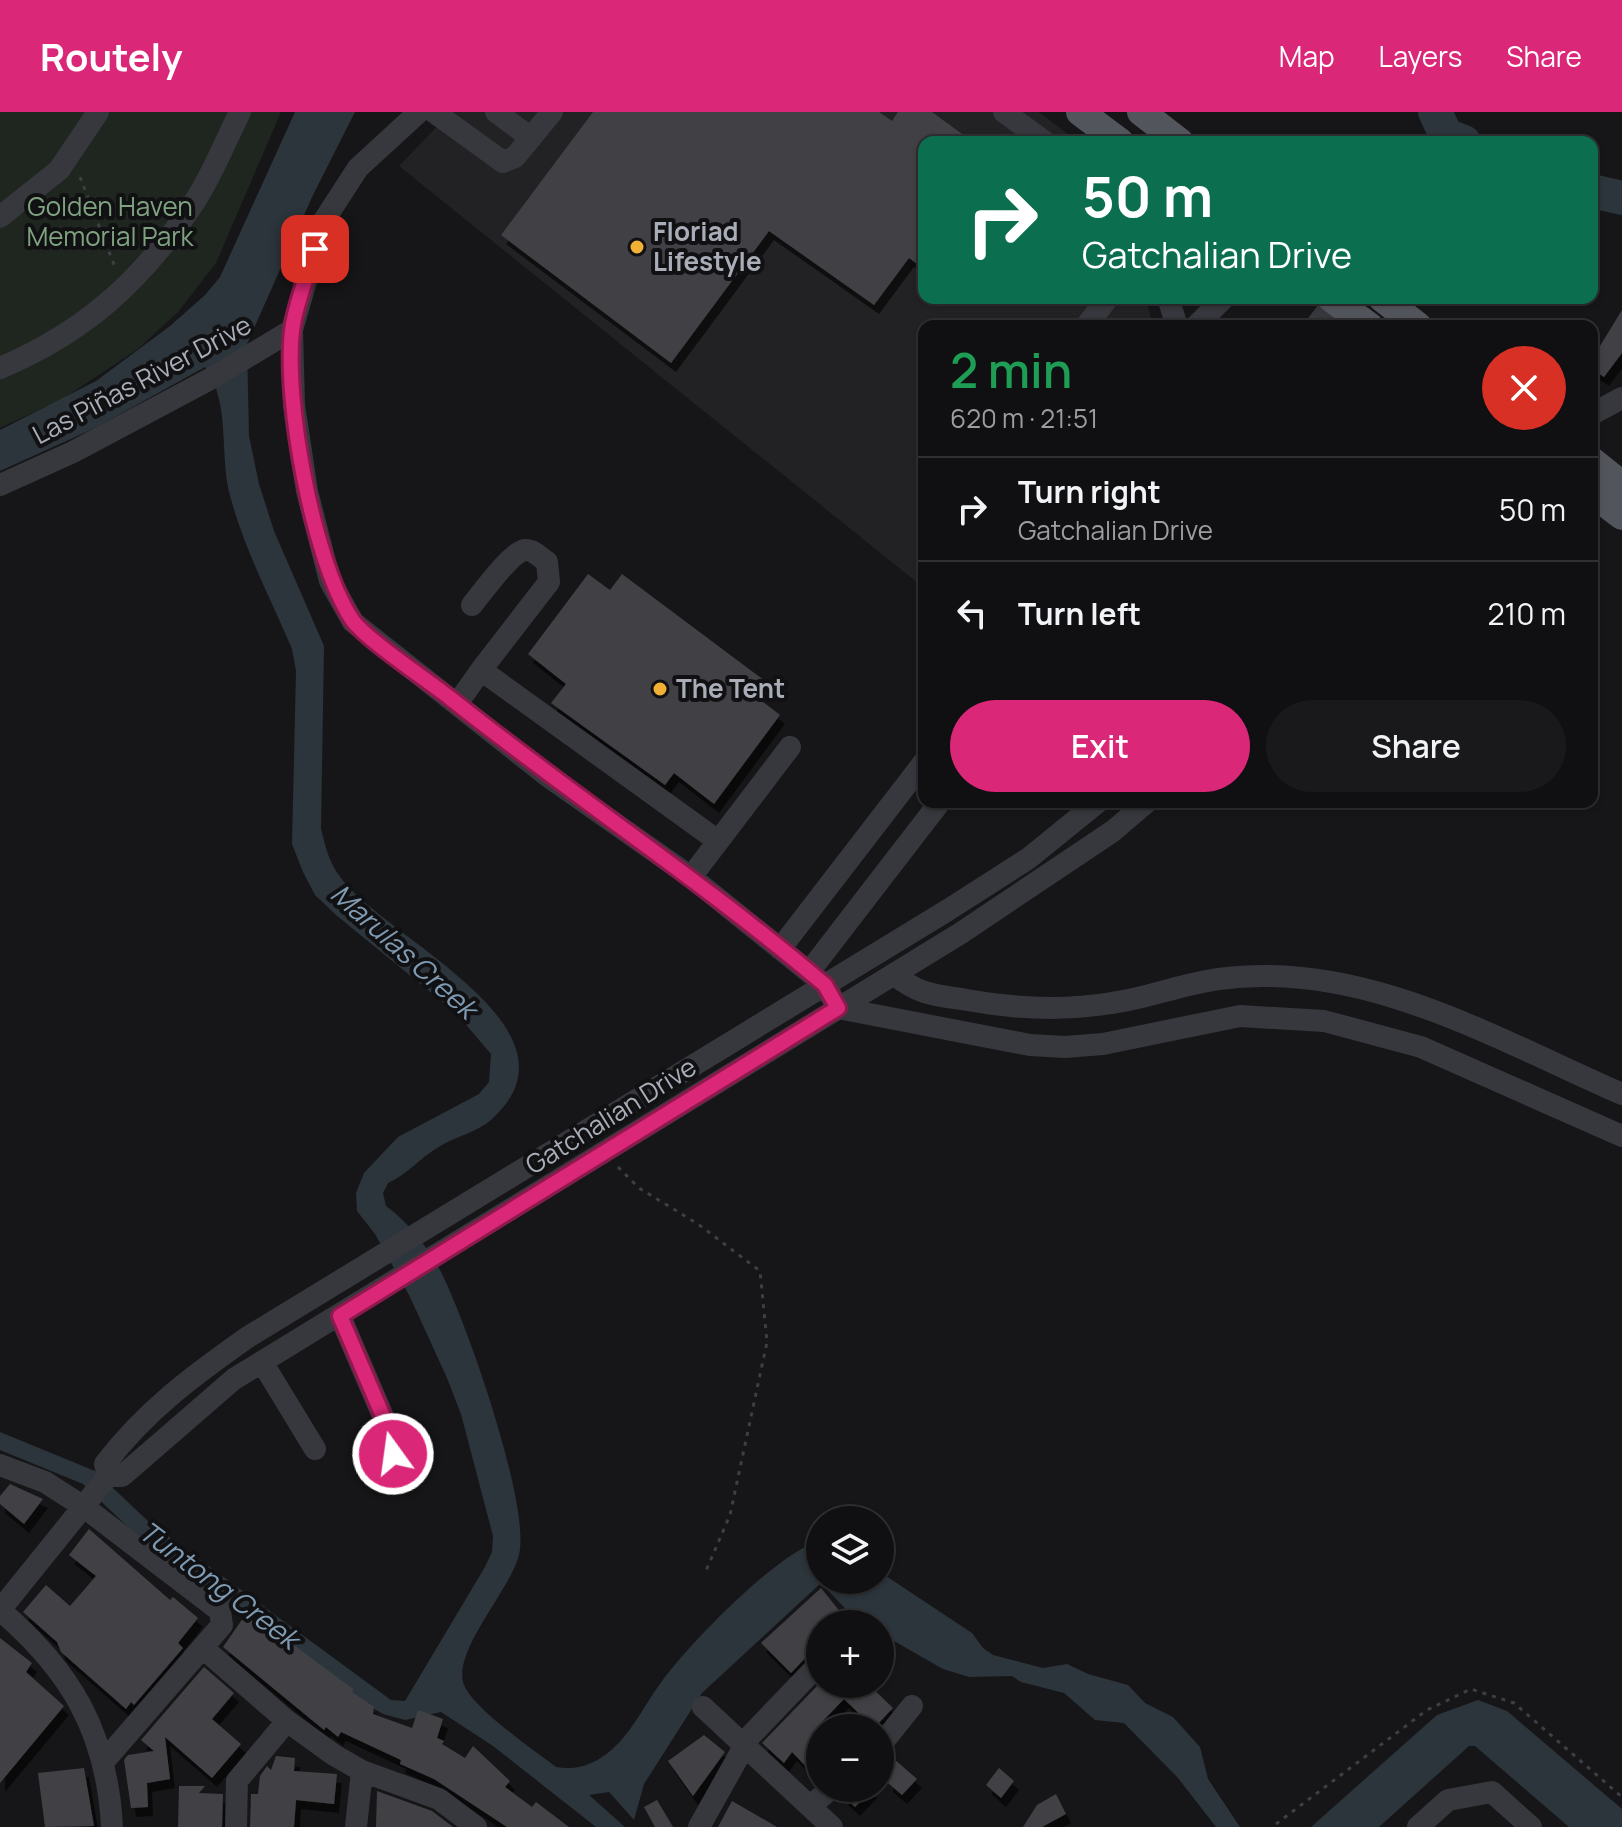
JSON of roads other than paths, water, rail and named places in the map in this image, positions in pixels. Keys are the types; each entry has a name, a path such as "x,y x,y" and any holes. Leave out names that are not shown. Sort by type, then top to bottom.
{"main road":[{"path":"1080,112 1112,136"},
{"path":"1141,112 1172,136"},
{"path":"1339,304 1361,320"},
{"path":"1390,304 1410,320"},
{"path":"1598,466 1622,485"},
{"path":"1598,498 1622,516"}],"street":[{"path":"0,217 59,170 98,112"},
{"path":"0,368 69,331 125,291 190,209 240,112"},
{"name":"Las Piñas River Drive","path":"0,485 73,452 212,378 292,330 323,222 358,168 419,112"},
{"path":"434,112 498,162 508,162 552,112"},
{"path":"1004,112 1037,136"},
{"path":"502,117 531,138"},
{"path":"1091,320 1103,304"},
{"path":"1202,320 1218,304"},
{"path":"292,330 294,405 307,491 330,581 353,622 546,775 691,877 817,979 838,1008 1056,1047 1103,1044 1240,1016 1324,1021 1421,1047 1622,1136"},
{"path":"1598,412 1620,403"},
{"path":"457,704 549,582 547,562 533,552 515,555 472,605"},
{"path":"481,670 718,841"},
{"path":"691,877 790,747"},
{"path":"780,949 918,770"},
{"path":"817,979 936,808"},
{"name":"Gatchalian Drive","path":"0,1610 107,1477 105,1464 134,1426 184,1382 248,1337 817,979 1029,858 1091,808"},
{"name":"Gatchalian Drive","path":"107,1477 122,1476 208,1398 262,1362 378,1294 895,975 1043,879 1113,831 1140,808"},
{"path":"895,975 913,990 1031,1009 1112,1003 1233,977 1334,984 1376,992 1451,1018 1622,1094"},
{"path":"340,1316 385,1421 393,1454"},
{"path":"262,1362 315,1449"},
{"path":"134,1426 152,1447"},
{"path":"0,1465 88,1502 220,1611 222,1625 105,1760"},
{"path":"0,1610 53,1662 72,1691 105,1760 112,1827"},
{"path":"203,1648 287,1721 362,1771 439,1799 476,1827"},
{"path":"699,1827 742,1746 806,1678"},
{"path":"894,1728 912,1706"},
{"path":"703,1707 832,1827"},
{"path":"236,1827 237,1781 287,1721"},
{"path":"356,1827 362,1771"},
{"path":"1418,1827 1448,1800 1492,1792 1531,1827"},
{"path":"810,1806 815,1802"}],"water":[{"path":"295,112 355,112 313,195 247,344 249,436 259,484 274,531 324,646 321,828 330,860 341,878 365,902 471,988 500,1020 517,1052 516,1086 491,1120 431,1152 388,1183 383,1193 386,1206 409,1227 429,1252 451,1295 494,1412 515,1496 520,1530 519,1555 467,1653 463,1682 477,1703 556,1767 574,1768 591,1763 620,1742 662,1681 713,1623 758,1581 806,1547 806,1594 809,1594 702,1693 644,1784 634,1820 609,1792 589,1795 625,1827 596,1827 493,1746 441,1712 405,1720 383,1714 357,1699 260,1631 199,1580 157,1555 83,1484 0,1450 0,1432 95,1471 150,1523 391,1700 405,1701 492,1552 493,1536 461,1414 410,1297 375,1234 357,1211 356,1193 364,1173 398,1137 479,1094 489,1082 491,1054 456,1013 315,895 303,872 292,844 296,671 292,649 251,556 231,499 222,414 213,382 205,367 95,428 0,471 0,430 96,381 170,326 220,277"},
{"path":"894,1581 972,1633 983,1648 993,1655 1043,1668 1067,1664 1088,1674 1128,1685 1145,1703 1173,1717 1200,1747 1208,1779 1240,1827 1216,1827 1178,1778 1124,1723 1095,1720 1064,1693 1021,1682 1012,1676 969,1677 943,1669 894,1641 894,1610 847,1610 831,1594 894,1594"},
{"path":"1478,1700 1507,1711 1622,1809 1622,1827 1569,1827 1475,1746 1469,1746 1379,1827 1311,1827 1437,1715"}],"waterway":[{"path":"1435,112 1449,136"},
{"path":"1598,192 1622,198"}],"place":[{"name":"Floriad Lifestyle","path":"637,247"},
{"name":"The Tent","path":"660,689"}],"park label":[{"name":"Golden Haven Memorial Park","path":"110,222"}],"water label":[{"name":"Marulas Creek","path":"404,951"},
{"name":"Tuntong Creek","path":"219,1585"}]}
